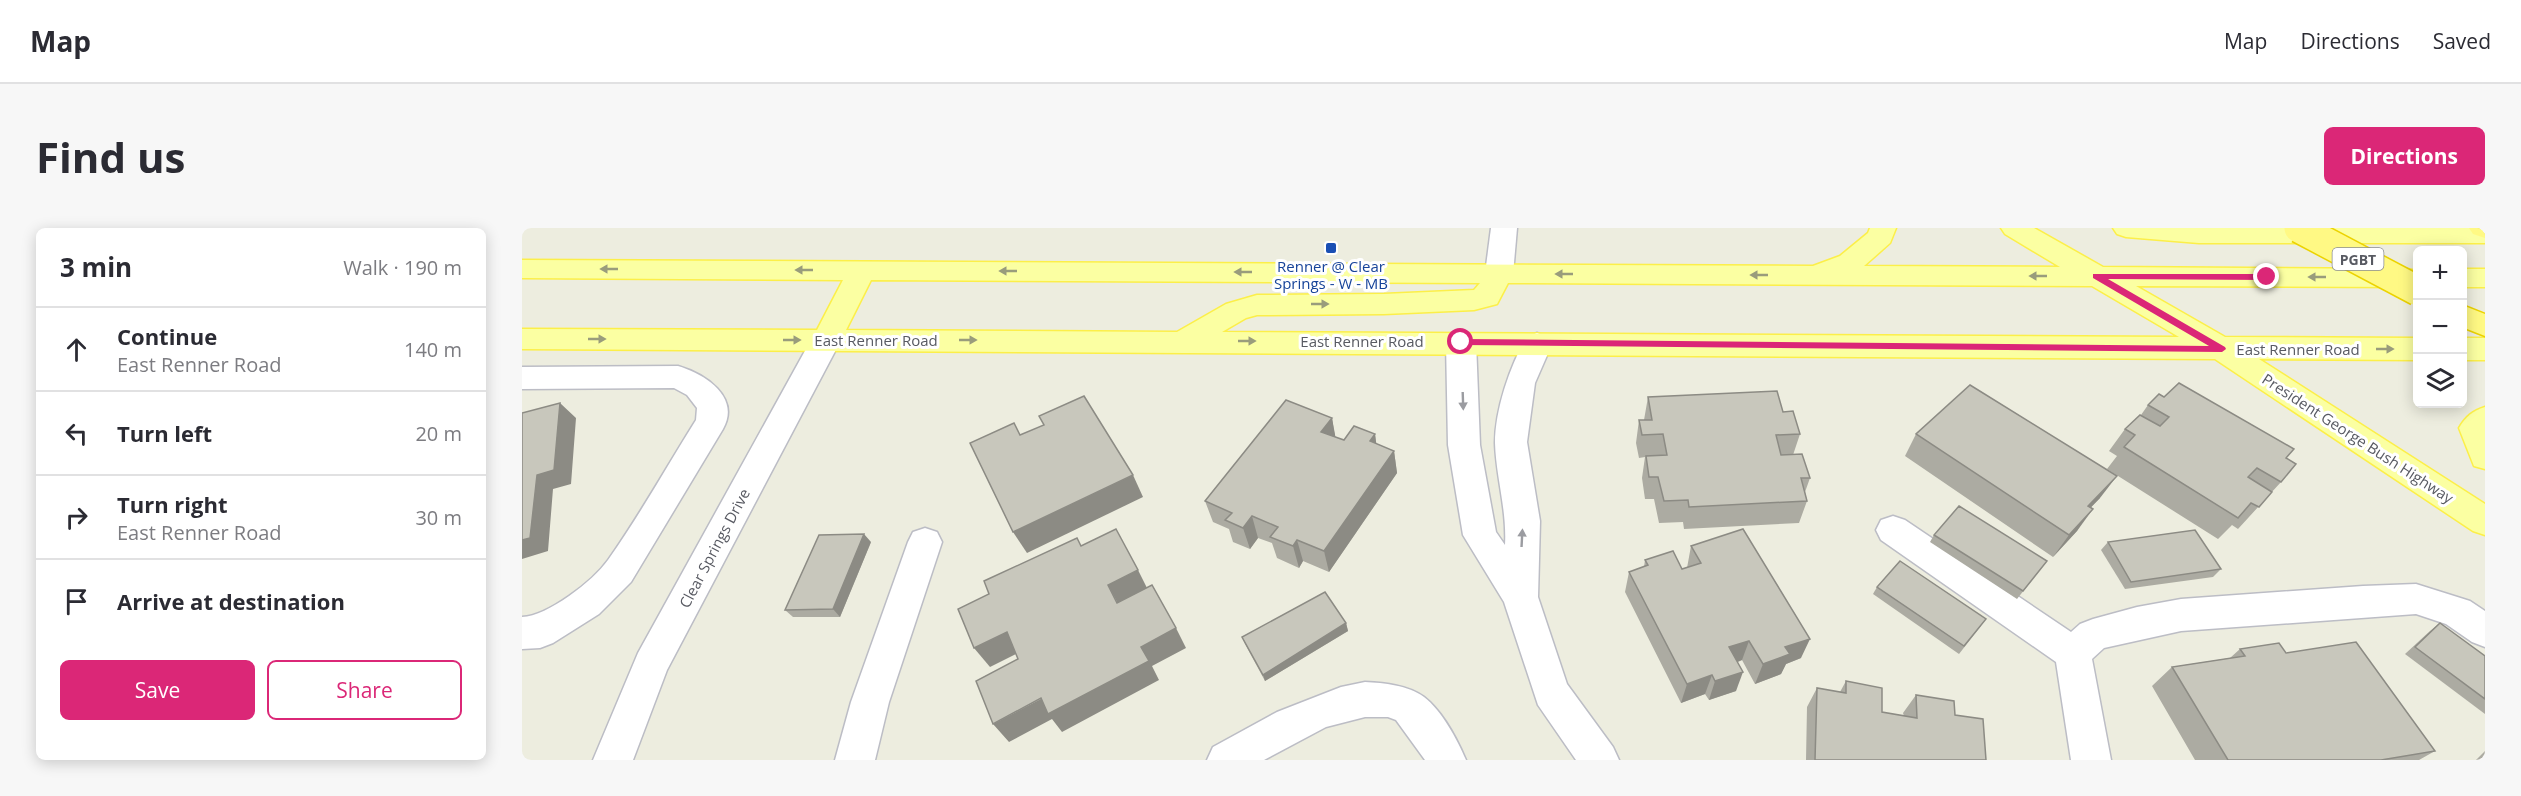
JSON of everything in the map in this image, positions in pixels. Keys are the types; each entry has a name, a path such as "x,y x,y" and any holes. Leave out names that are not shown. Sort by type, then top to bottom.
{"highway":[{"name":"PGBT","path":"2299,228 2413,288"},
{"path":"2467,317 2485,327"}],"main road":[{"path":"1806,275 1850,263 1880,237 1884,228"},
{"name":"President George Bush Highway","path":"2014,228 2222,349 2485,521"},
{"path":"2126,228 2199,234 2484,230"},
{"path":"522,269 2413,278"},
{"path":"826,340 862,270"},
{"path":"1186,340 1236,311 1257,305 1384,304 1474,300 1488,297 1499,274"},
{"path":"2467,278 2485,278"},
{"name":"East Renner Road","path":"522,339 1186,340 2413,349"},
{"path":"2467,349 2485,349"},
{"path":"2485,420 2475,428 2485,457"}],"street":[{"path":"1499,274 1504,228"},
{"name":"Clear Springs Drive","path":"613,760 651,665 826,340"},
{"path":"1461,342 1464,445 1480,535 1520,597 1551,693 1599,760"},
{"path":"1520,597 1523,521 1511,442 1520,383 1537,344"},
{"path":"522,378 678,377 698,387 713,406 712,421 619,572 577,609 540,632 522,633"},
{"path":"1893,530 2073,653 2091,760"},
{"path":"855,760 870,702 925,542"},
{"path":"2073,653 2093,635 2137,623 2181,615 2363,601 2416,599 2457,612 2485,631"},
{"path":"1227,760 1306,717 1353,701 1385,700 1410,709 1446,760"}],"building":[{"path":"2179,383 2294,449 2286,458 2296,464 2281,482 2257,468 2248,477 2272,492 2259,507 2251,503 2238,518 2124,447 2135,435 2125,429 2140,415 2160,426 2169,417 2148,405 2159,394 2164,397"},
{"path":"1970,385 2117,476 2088,506 2093,509 2069,535 1916,434"},
{"path":"1777,391 1783,412 1793,411 1800,434 1776,435 1781,455 1802,454 1810,478 1801,478 1807,501 1689,507 1688,500 1664,501 1658,477 1649,477 1646,456 1667,455 1663,434 1642,435 1639,420 1652,420 1648,397"},
{"path":"1084,396 1133,475 1013,532 970,443 1014,423 1020,435 1044,425 1039,416"},
{"path":"1286,400 1332,418 1321,432 1344,440 1354,426 1375,434 1370,441 1394,451 1324,551 1297,540 1293,546 1270,537 1278,527 1252,516 1243,528 1225,520 1232,513 1205,501"},
{"path":"560,403 554,470 537,475 530,538 522,540 522,413"},
{"path":"1959,506 2047,561 2023,591 1934,535"},
{"path":"1116,529 1138,570 1108,585 1117,603 1152,585 1176,628 1141,647 1149,661 1048,714 1041,698 993,724 976,681 1018,659 1007,632 974,648 958,609 989,594 984,581 1077,538 1081,546"},
{"path":"1743,529 1810,639 1785,647 1790,654 1763,664 1749,641 1729,647 1743,672 1715,681 1712,675 1687,684 1629,572 1648,565 1645,560 1673,551 1682,569 1701,563 1691,546"},
{"path":"2195,530 2221,569 2131,582 2108,542"},
{"path":"864,534 833,609 785,610 819,535"},
{"path":"1900,561 1986,619 1964,646 1877,587"},
{"path":"1325,592 1346,623 1263,675 1242,637"},
{"path":"2440,623 2485,656 2485,699 2415,647"},
{"path":"2356,642 2435,751 2381,760 2228,760 2172,667 2245,656 2240,649 2279,643 2286,653"},
{"path":"1846,681 1882,688 1882,712 1917,718 1916,695 1954,701 1955,715 1983,719 1986,760 1815,760 1817,688 1846,693"}],"place":[{"name":"Renner @ Clear Springs - W - MB","path":"1331,248"}],"route":[{"path":"1461,342 2222,349 2096,276 2267,277"}]}
